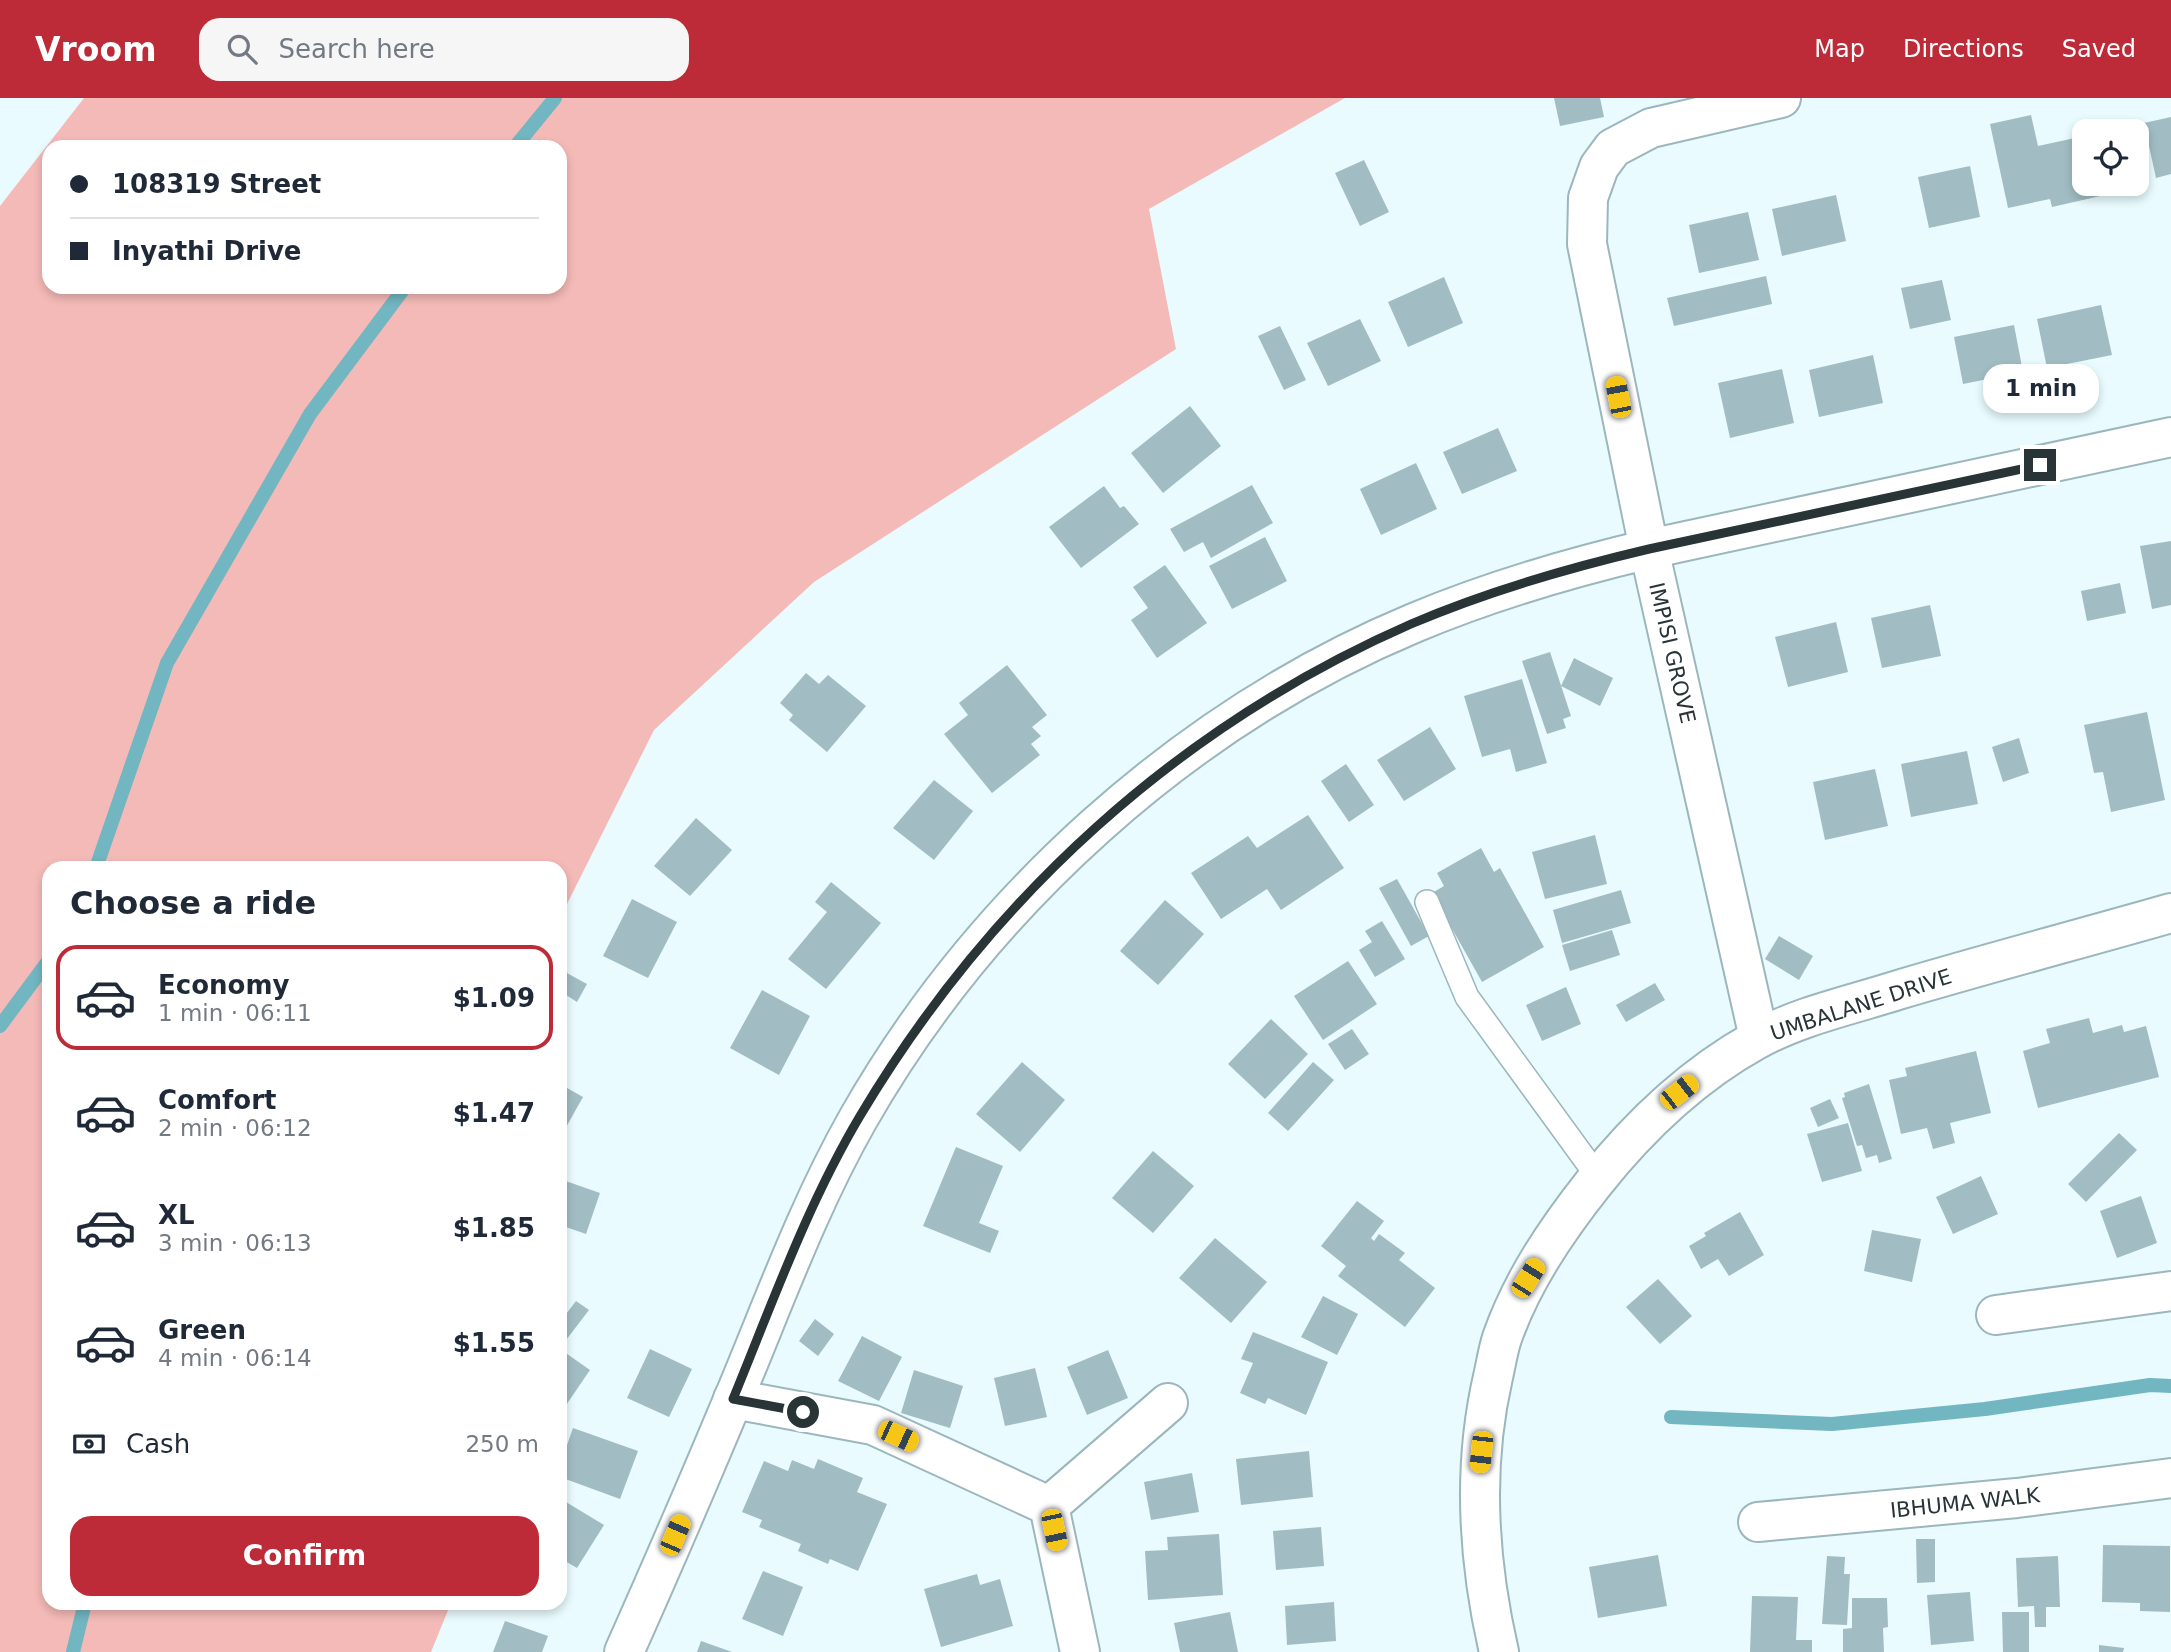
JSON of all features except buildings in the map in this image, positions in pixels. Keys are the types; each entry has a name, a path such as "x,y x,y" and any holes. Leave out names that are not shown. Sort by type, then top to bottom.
{"street":[{"name":"IMPISI GROVE","path":"1759,1038 1649,549 1587,244 1588,198 1599,167 1614,148 1651,128 1781,98"},
{"path":"624,1652 815,1201 866,1107 909,1038 965,963 1028,892 1095,827 1179,759 1244,713 1326,666 1411,624 1498,590 1649,549 2171,437"},
{"name":"UMBALANE DRIVE","path":"1499,1652 1489,1609 1480,1532 1479,1473 1485,1409 1502,1339 1528,1278 1564,1222 1598,1178 1653,1116 1708,1069 1759,1038 1818,1015 1972,968 2171,913"},
{"path":"1996,1315 2171,1290"},
{"path":"733,1399 873,1425 1049,1506"},
{"path":"1049,1506 1168,1403"},
{"name":"IBHUMA WALK","path":"1758,1522 2017,1499 2171,1478"},
{"path":"1049,1506 1080,1652"}],"lane":[{"path":"1427,902 1467,998 1598,1178"}],"shaded area":[{"path":"84,98 1345,98 1149,209 1176,349 814,582 654,730 567,904 567,861 42,861 42,1610 448,1610 431,1652 0,1652 0,206 42,152 42,294 567,294 567,140 51,140"}],"waterway":[{"path":"521,140 555,98"},
{"path":"98,861 167,663 310,414 400,294"},
{"path":"0,1026 42,969"},
{"path":"1671,1417 1832,1424 1985,1409 2150,1385 2171,1386"},
{"path":"73,1652 83,1610"}],"route":[{"path":"803,1412 733,1399 815,1201 859,1118 909,1038 965,963 1028,892 1095,827 1168,766 1244,713 1326,666 1411,624 1498,590 1649,549 2040,465"}]}
